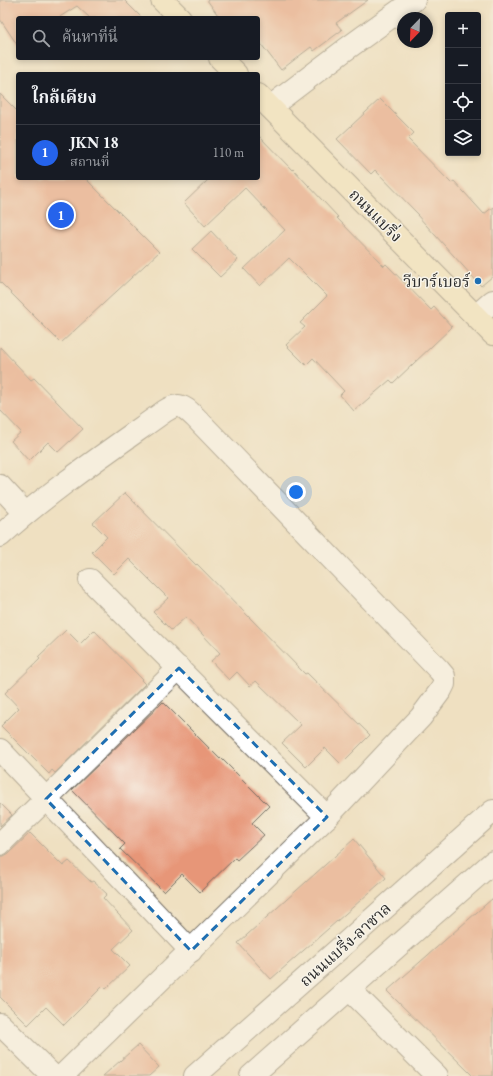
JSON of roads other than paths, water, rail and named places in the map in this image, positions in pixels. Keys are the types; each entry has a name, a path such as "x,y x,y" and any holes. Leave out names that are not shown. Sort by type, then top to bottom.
{"main road":[{"path":"162,0 178,16"},
{"path":"222,60 234,72"},
{"name":"ถนนแบริ่ง","path":"264,101 493,334"}],"street":[{"path":"264,101 345,50 414,0"},
{"path":"476,316 493,301"},
{"path":"0,536 25,513 165,410 174,406 180,406 195,417 444,676 444,684 441,690 421,717 327,817 62,1076"},
{"path":"0,486 25,513"},
{"path":"90,580 327,817"},
{"path":"0,844 179,668"},
{"path":"0,750 191,951"},
{"name":"ถนนแบริ่ง-ลาซาล","path":"195,1076 343,946 493,810"},
{"path":"251,1076 493,862"},
{"path":"350,990 437,1076"},
{"path":"0,1024 53,1076"}],"place":[{"name":"JKN 18","path":"61,215"},
{"name":"วีบาร์เบอร์","path":"478,281"}]}
